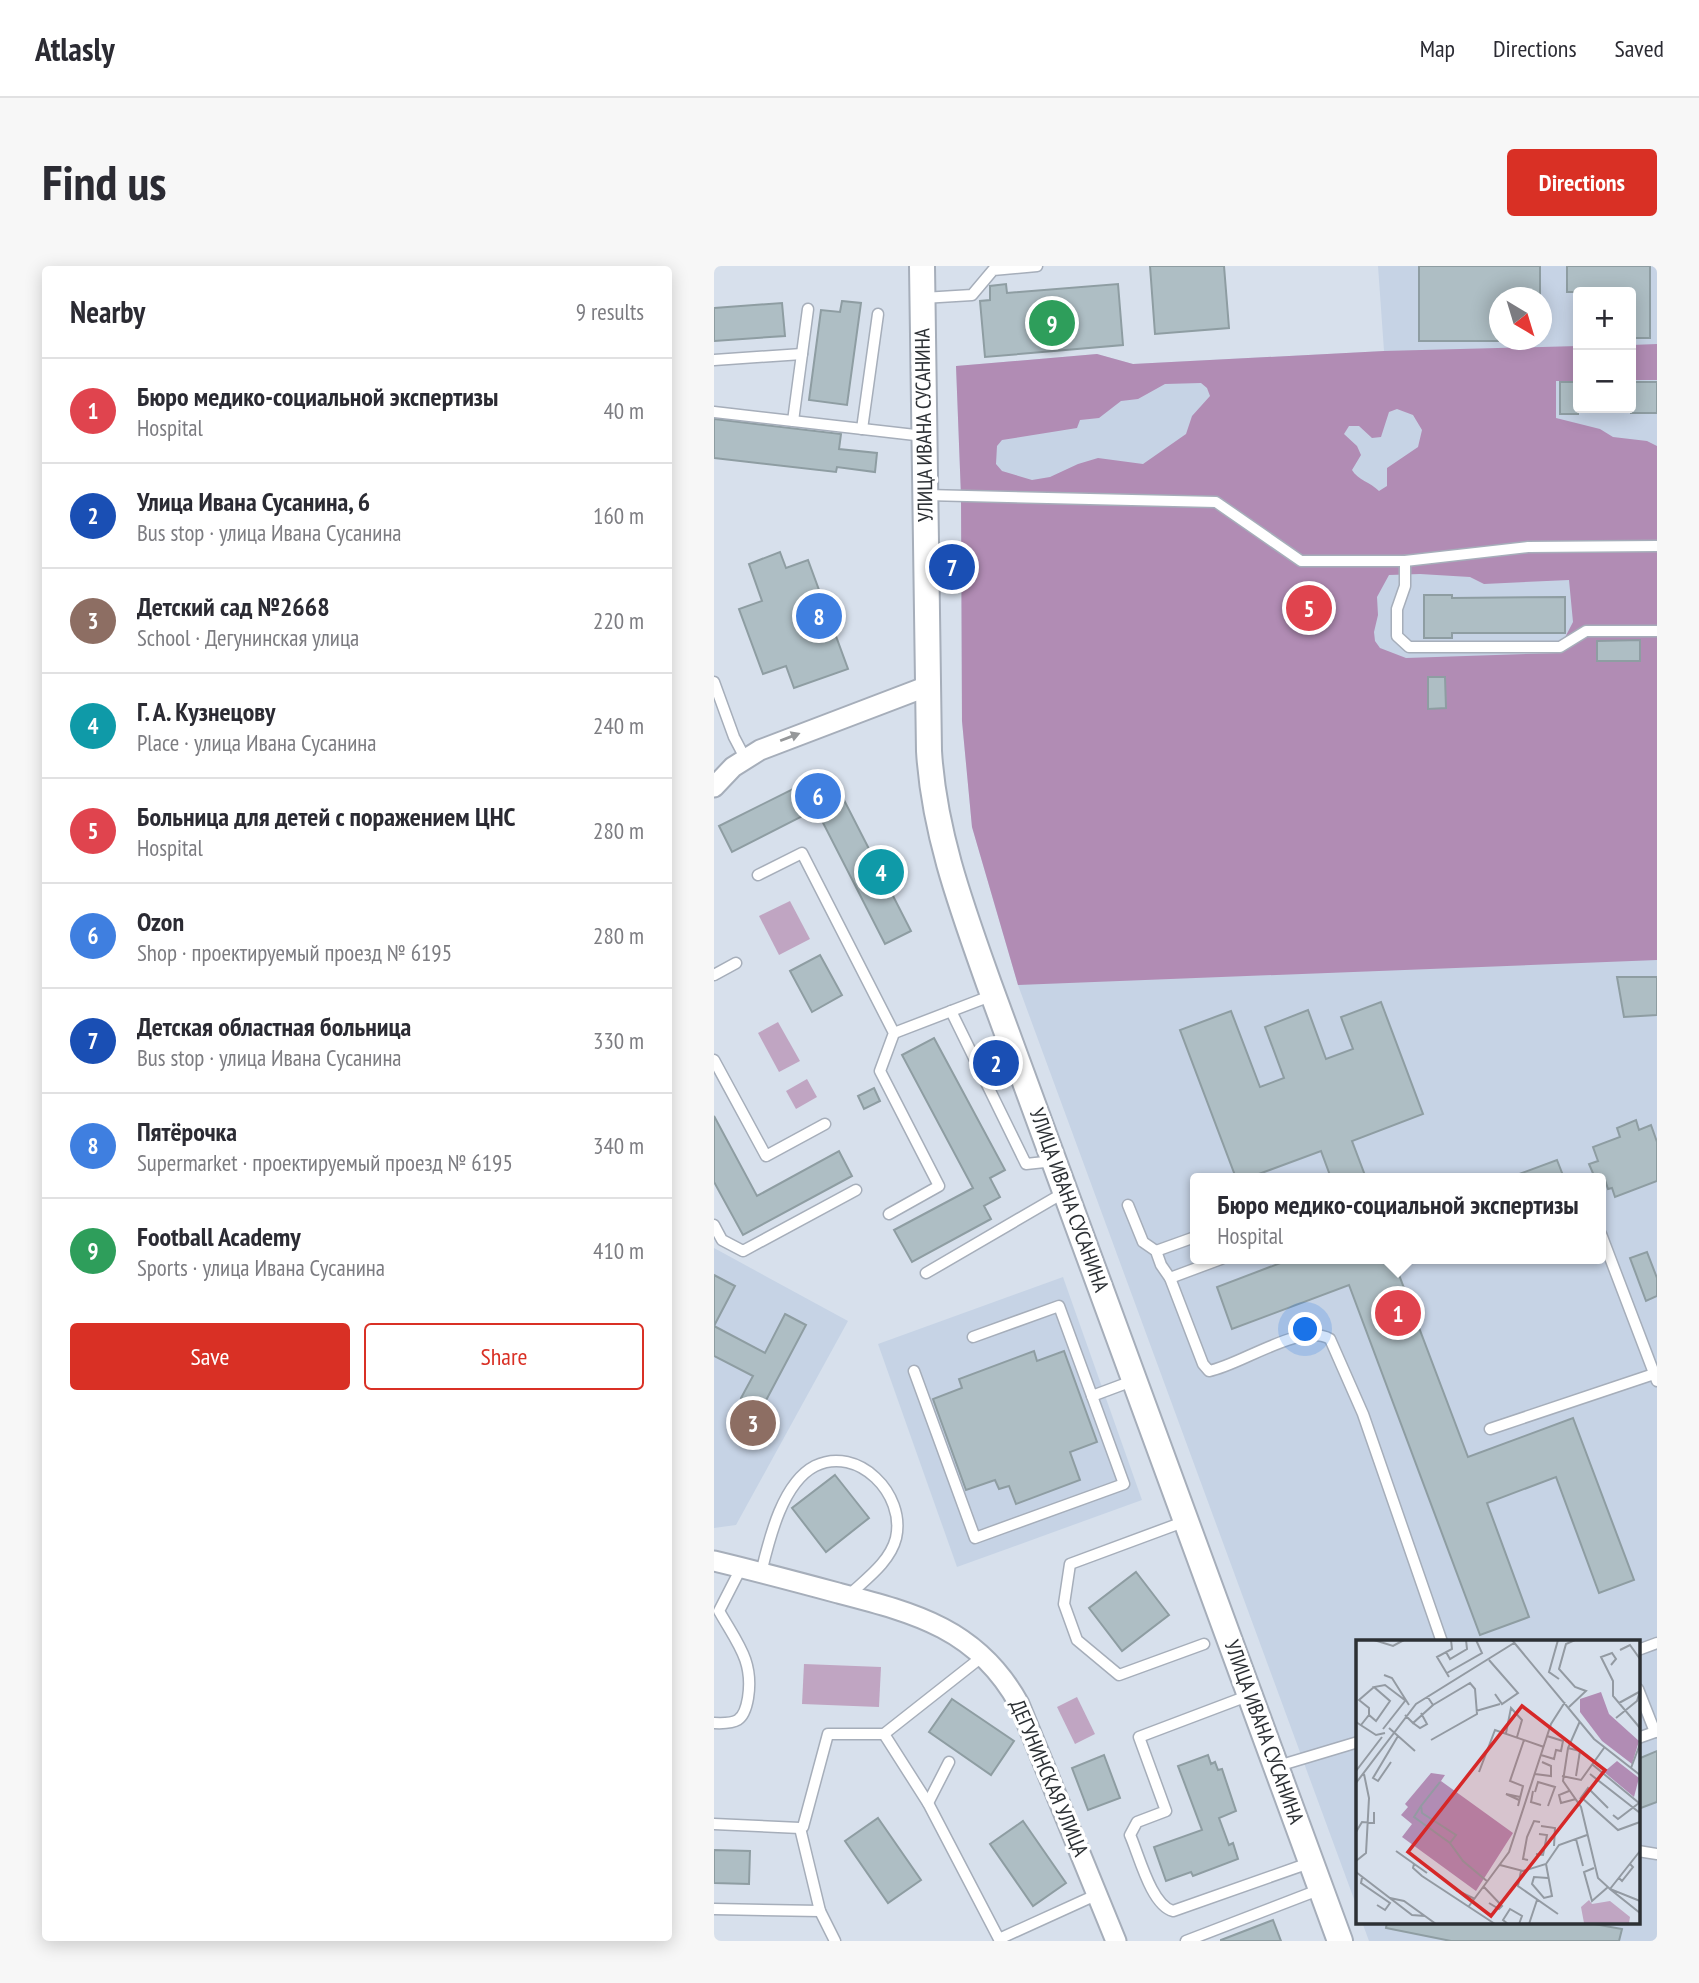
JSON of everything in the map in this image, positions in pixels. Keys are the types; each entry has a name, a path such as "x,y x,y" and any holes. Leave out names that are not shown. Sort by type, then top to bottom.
{"street":[{"name":"УЛИЦА ИВАНА СУСАНИНА","path":"922,266 930,779 938,822 959,897 993,994 1340,1941"},
{"path":"714,787 745,758 778,742 928,686"},
{"name":"ДЕГУНИНСКАЯ УЛИЦА","path":"714,1561 901,1610 954,1633 983,1656 1005,1681 1019,1703 1116,1941"}],"lane":[{"path":"922,299 972,295 993,270 1037,266"},
{"path":"793,421 808,309"},
{"path":"862,429 878,314"},
{"path":"714,360 802,354"},
{"path":"714,412 924,437"},
{"path":"925,495 1216,502 1301,561 1405,561 1528,547 1657,546"},
{"path":"1405,561 1405,586 1397,609 1397,636 1409,647 1560,647 1587,631 1657,631"},
{"path":"714,682 734,737 745,758"},
{"path":"758,875 802,853 894,1033 880,1071 939,1186 889,1214"},
{"path":"714,975 736,963"},
{"path":"894,1033 993,994"},
{"path":"951,1011 1026,1164 1054,1161"},
{"path":"714,1060 718,1077 766,1156 825,1124"},
{"path":"714,1225 722,1240 743,1251 856,1190"},
{"path":"926,1273 1066,1192"},
{"path":"1128,1205 1143,1242 1156,1251 1170,1278 1203,1364 1209,1371 1302,1336 1322,1334 1330,1339 1363,1414 1441,1640"},
{"path":"1156,1251 1190,1239"},
{"path":"1490,1429 1656,1378 1606,1247"},
{"path":"1170,1278 1208,1264"},
{"path":"914,1371 975,1538 1124,1484 1059,1306 973,1337"},
{"path":"1092,1396 1135,1380"},
{"path":"761,1573 771,1532 789,1490 814,1466 842,1459 876,1475 895,1508 896,1538 881,1566 849,1596"},
{"path":"1187,1521 1070,1564 1064,1604 1077,1640 1119,1675 1204,1644"},
{"path":"714,1723 730,1723 741,1719 746,1710 751,1683 750,1669 745,1657 717,1611 741,1568"},
{"path":"1640,1649 1657,1643"},
{"path":"800,1828 803,1826 828,1734 884,1734 983,1656"},
{"path":"1640,1694 1656,1732"},
{"path":"1251,1695 1139,1737 1166,1811 1137,1822 1130,1835 1155,1896 1166,1909 1173,1911 1312,1862"},
{"path":"884,1734 928,1803 999,1939 1098,1894"},
{"path":"1277,1767 1356,1743"},
{"path":"928,1803 949,1762"},
{"path":"714,1824 800,1828"},
{"path":"800,1828 820,1912 835,1941"},
{"path":"1186,1941 1321,1889"},
{"path":"714,1909 820,1912"}],"shaded area":[{"path":"1378,266 1657,266 1657,1941 1369,1941 1363,1924 1640,1924 1640,1640 1356,1640 1356,1905 1018,985 972,827 962,721 961,496 956,366 1097,354 1133,364 1384,351"},
{"path":"1657,344 1657,380 1636,380 1636,345"},
{"path":"1573,346 1573,381 1556,381 1556,418 1600,429 1613,437 1647,441 1657,446 1657,960 1018,985 972,827 962,721 961,496 956,366 1097,354 1133,364 1384,351 1552,350 1552,347","holes":["1201,383 1210,396 1192,416 1186,434 1143,464 1098,458 1050,477 1032,480 1002,471 996,464 997,446 1002,440 1077,428 1080,420 1099,418 1121,401 1138,399 1165,384","1397,409 1413,415 1422,430 1418,447 1387,468 1387,486 1379,491 1352,470 1361,455 1357,446 1344,434 1349,426 1359,426 1372,438 1381,437 1389,412","1389,575 1470,577 1484,584 1569,580 1573,622 1557,653 1406,658 1380,648 1375,641 1377,597","1598,641 1640,641 1640,661 1598,661","1445,677 1445,708 1428,709 1428,678"]},
{"path":"790,901 810,939 779,955 759,916"},
{"path":"778,1022 800,1061 779,1072 758,1033"},
{"path":"807,1079 817,1097 796,1109 786,1091"},
{"path":"714,1248 848,1321 736,1525 714,1528"},
{"path":"1063,1277 1142,1500 957,1567 878,1344"},
{"path":"804,1664 881,1667 879,1707 802,1704"},
{"path":"1077,1697 1095,1734 1075,1744 1057,1707"}],"building":[{"path":"1150,266 1224,266 1229,328 1155,334"},
{"path":"1419,266 1540,266 1540,287 1489,287 1489,341 1419,341"},
{"path":"1567,266 1650,266 1650,338 1636,338 1636,287 1573,287 1573,292 1567,292"},
{"path":"1006,284 1007,293 1118,284 1123,345 985,357 980,301 990,300 990,286"},
{"path":"842,301 861,303 847,405 809,400 821,310 840,312"},
{"path":"782,303 785,336 714,341 714,308"},
{"path":"1560,382 1573,382 1573,413 1578,414 1560,414"},
{"path":"1636,382 1657,382 1657,413 1636,413"},
{"path":"714,419 841,434 839,449 877,453 875,472 837,467 836,472 714,458"},
{"path":"780,552 786,568 808,560 848,669 794,688 786,666 763,674 739,609 762,601 749,564"},
{"path":"1424,595 1452,595 1452,598 1565,597 1565,633 1452,633 1452,638 1424,638"},
{"path":"1640,640 1640,661 1597,661 1597,641"},
{"path":"1428,677 1445,677 1446,708 1428,709"},
{"path":"799,786 805,798 821,790 829,805 843,798 911,931 885,944 816,809 732,852 719,826"},
{"path":"820,955 842,995 812,1012 790,971"},
{"path":"1617,977 1657,977 1657,1015 1624,1017"},
{"path":"1381,1002 1423,1114 1352,1141 1364,1173 1329,1173 1321,1151 1262,1173 1234,1173 1180,1030 1231,1011 1260,1087 1284,1078 1265,1027 1308,1010 1326,1059 1353,1049 1341,1017"},
{"path":"934,1038 1005,1170 990,1178 1000,1197 984,1206 991,1219 912,1262 894,1230 973,1188 902,1055"},
{"path":"874,1088 880,1101 864,1109 858,1096"},
{"path":"714,1116 757,1196 839,1151 852,1176 743,1235 714,1182"},
{"path":"1636,1120 1639,1130 1651,1125 1657,1142 1657,1181 1615,1197 1612,1188 1608,1189 1606,1173 1593,1173 1589,1164 1598,1161 1593,1147 1620,1137 1617,1128"},
{"path":"1557,1160 1562,1173 1522,1173"},
{"path":"1647,1252 1657,1278 1657,1296 1646,1301 1630,1258"},
{"path":"1278,1264 1395,1264 1468,1457 1573,1418 1634,1580 1599,1593 1556,1477 1487,1503 1529,1617 1480,1635 1349,1285 1232,1329 1217,1287"},
{"path":"714,1275 735,1286 714,1326"},
{"path":"785,1314 806,1325 762,1408 741,1398 753,1376 714,1356 714,1326 765,1353"},
{"path":"1034,1351 1037,1361 1064,1351 1097,1442 1070,1452 1080,1480 1016,1504 1009,1486 999,1489 995,1480 966,1490 933,1399 962,1388 959,1379"},
{"path":"835,1475 869,1518 826,1552 792,1508"},
{"path":"1136,1572 1169,1615 1122,1651 1089,1608"},
{"path":"952,1699 1014,1741 991,1775 929,1732"},
{"path":"1657,1751 1657,1802 1640,1808 1640,1758"},
{"path":"1104,1755 1120,1798 1088,1810 1072,1768"},
{"path":"1208,1755 1211,1764 1215,1762 1218,1770 1222,1769 1236,1811 1219,1818 1229,1845 1233,1843 1238,1859 1193,1876 1191,1872 1166,1881 1154,1847 1202,1830 1178,1766"},
{"path":"878,1818 921,1880 888,1903 845,1841"},
{"path":"1023,1821 1066,1883 1033,1906 990,1844"},
{"path":"714,1850 750,1851 749,1884 714,1883"},
{"path":"1273,1920 1281,1941 1221,1941 1221,1940"},
{"path":"1387,1924 1594,1924 1622,1929 1619,1941 1451,1941 1386,1928"}],"place":[{"name":"Football Academy","path":"1052,323"},
{"name":"Детская областная больница","path":"952,567"},
{"name":"Больница для детей с поражением ЦНС","path":"1309,608"},
{"name":"Пятёрочка","path":"819,616"},
{"name":"Ozon","path":"818,796"},
{"name":"Г. А. Кузнецову","path":"881,872"},
{"name":"Улица Ивана Сусанина, 6","path":"996,1063"},
{"name":"Бюро медико-социальной экспертизы","path":"1398,1313"},
{"name":"Детский сад №2668","path":"753,1423"}]}
